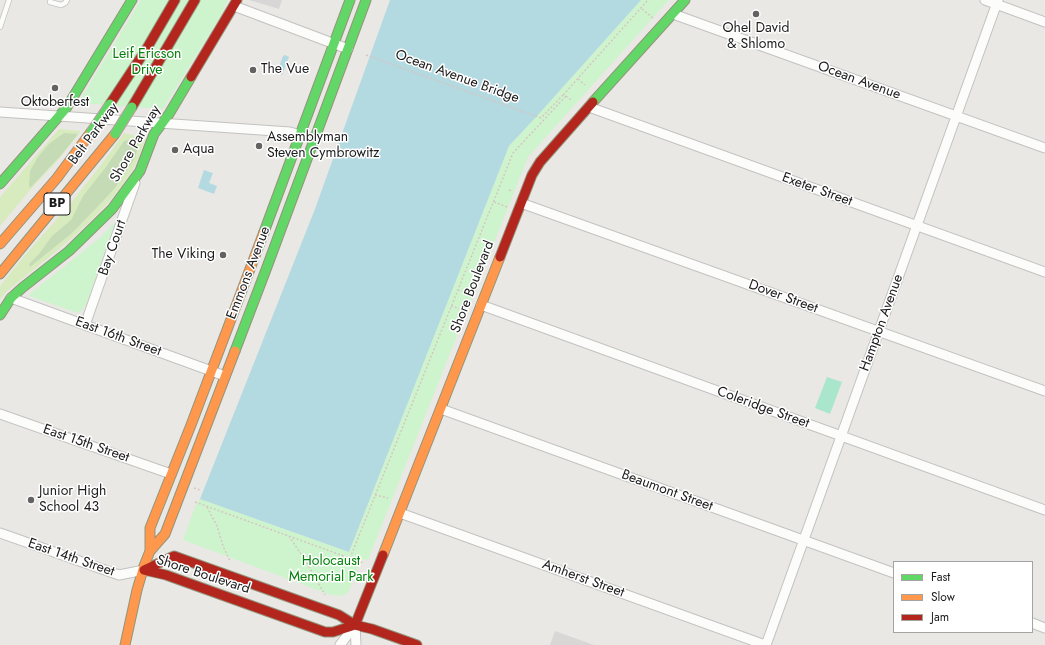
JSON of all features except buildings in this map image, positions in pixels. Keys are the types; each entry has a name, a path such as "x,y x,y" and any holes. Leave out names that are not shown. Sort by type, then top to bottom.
{"main road":[{"path":"0,184 67,107 132,0"},
{"name":"Belt Parkway","path":"0,244 57,178 91,132 147,48 175,0"},
{"name":"Belt Parkway","path":"0,274 114,134 132,107 195,0"},
{"name":"Emmons Avenue","path":"150,551 150,528 212,371 350,0"},
{"name":"Emmons Avenue","path":"125,645 144,566 150,551 165,534 224,376 267,268 366,0"},
{"name":"Shore Boulevard","path":"355,625 532,175 540,162 551,149 685,0"},
{"name":"Shore Parkway","path":"0,315 4,306 11,298 69,251 112,209 140,171 154,134 169,114 236,3"},
{"name":"Shore Boulevard","path":"144,570 174,556 339,615 355,625"},
{"name":"Shore Boulevard","path":"144,570 166,575 325,632 333,632 355,625"},
{"path":"355,625 372,629 417,645"}],"street":[{"path":"985,0 997,2 1045,22"},
{"name":"Hampton Avenue","path":"766,645 997,2"},
{"path":"236,3 334,44 348,48"},
{"name":"Ocean Avenue","path":"672,14 1045,148"},
{"name":"Exeter Street","path":"589,107 1045,272"},
{"path":"0,112 290,132 315,139"},
{"name":"Bay Court","path":"85,325 140,171"},
{"name":"Dover Street","path":"521,203 1045,392"},
{"name":"East 16th Street","path":"11,298 224,376"},
{"name":"Coleridge Street","path":"481,305 1045,510"},
{"name":"Beaumont Street","path":"441,409 893,573"},
{"name":"East 15th Street","path":"0,414 172,474"},
{"name":"Amherst Street","path":"400,513 766,645"},
{"name":"East 14th Street","path":"0,533 119,575 144,570"},
{"path":"1033,623 1045,628"},
{"path":"340,645 355,625"},
{"path":"355,625 356,645"}],"lane":[{"path":"0,27 9,0"},
{"path":"50,2 61,5 67,0"}],"path":[{"path":"571,100 564,94 648,0"},
{"path":"641,8 654,19"},
{"name":"Ocean Avenue Bridge","path":"366,55 541,118 564,94"},
{"path":"578,79 585,85"},
{"path":"350,558 513,153 566,96"},
{"path":"509,190 513,191"},
{"path":"493,202 507,207"},
{"path":"458,290 474,295"},
{"path":"451,306 467,312"},
{"path":"375,495 388,498"},
{"path":"195,502 363,563"},
{"path":"207,507 217,526 223,546 230,561"},
{"path":"289,536 307,563 325,595"}],"green space":[{"name":"Leif Ericson Drive","path":"141,0 228,0 221,15 163,109 78,103"},
{"name":"Holocaust Memorial Park","path":"641,0 669,0 528,157 368,560 361,559 349,591 341,596 331,595 183,540 195,507 200,499 349,552 509,146"},
{"path":"59,129 81,131 59,159 0,226 0,197"},
{"path":"64,133 78,134 63,153 30,188 30,171 38,157 49,144"},
{"path":"124,133 146,138 138,160 119,189 90,222 6,292 0,299 0,286 70,204"},
{"path":"135,138 139,143 135,158 115,188 72,233 30,267 29,264 39,254 52,236 71,220 83,196 124,141"},
{"path":"115,222 87,302 83,309 78,313 29,296 102,236"},
{"path":"827,377 842,382 830,414 815,408"}],"shaded area":[{"path":"249,0 282,0 279,9"},
{"path":"555,631 594,645 550,645"}],"water":[{"path":"390,0 641,0 509,146 349,552 200,499 315,209"},
{"path":"285,55 289,57 282,75 277,72 283,56"},
{"path":"204,170 213,173 209,183 217,186 214,194 198,188"}],"traffic: fast":[{"path":"0,184 67,107 132,0"},
{"path":"264,232 350,0"},
{"path":"235,351 366,0"},
{"path":"593,102 685,0"},
{"path":"0,315 11,298 69,251 112,209 140,171 154,134 169,114 191,77"},
{"path":"91,132 110,104"},
{"path":"115,134 132,107"}],"traffic: slow":[{"path":"0,244 57,178 91,132"},
{"path":"0,274 115,134"},
{"path":"150,551 150,528 191,425 264,232"},
{"path":"383,555 500,257"},
{"path":"125,645 144,566 150,551 165,534 235,351"}],"traffic: jam":[{"path":"110,104 147,48 175,0"},
{"path":"132,107 195,0"},
{"path":"191,77 237,0"},
{"path":"500,257 532,175 540,162 593,102"},
{"path":"144,570 166,575 325,632 333,632 355,625 383,555"},
{"path":"144,570 174,556 339,615 355,625 372,629 417,645"}],"place":[{"name":"Ohel David & Shlomo","path":"756,14"},
{"name":"The Vue","path":"253,70"},
{"name":"Oktoberfest","path":"55,88"},
{"name":"Assemblyman Steven Cymbrowitz","path":"259,146"},
{"name":"Aqua","path":"175,150"},
{"name":"The Viking","path":"223,255"},
{"name":"Junior High School 43","path":"31,500"}]}
